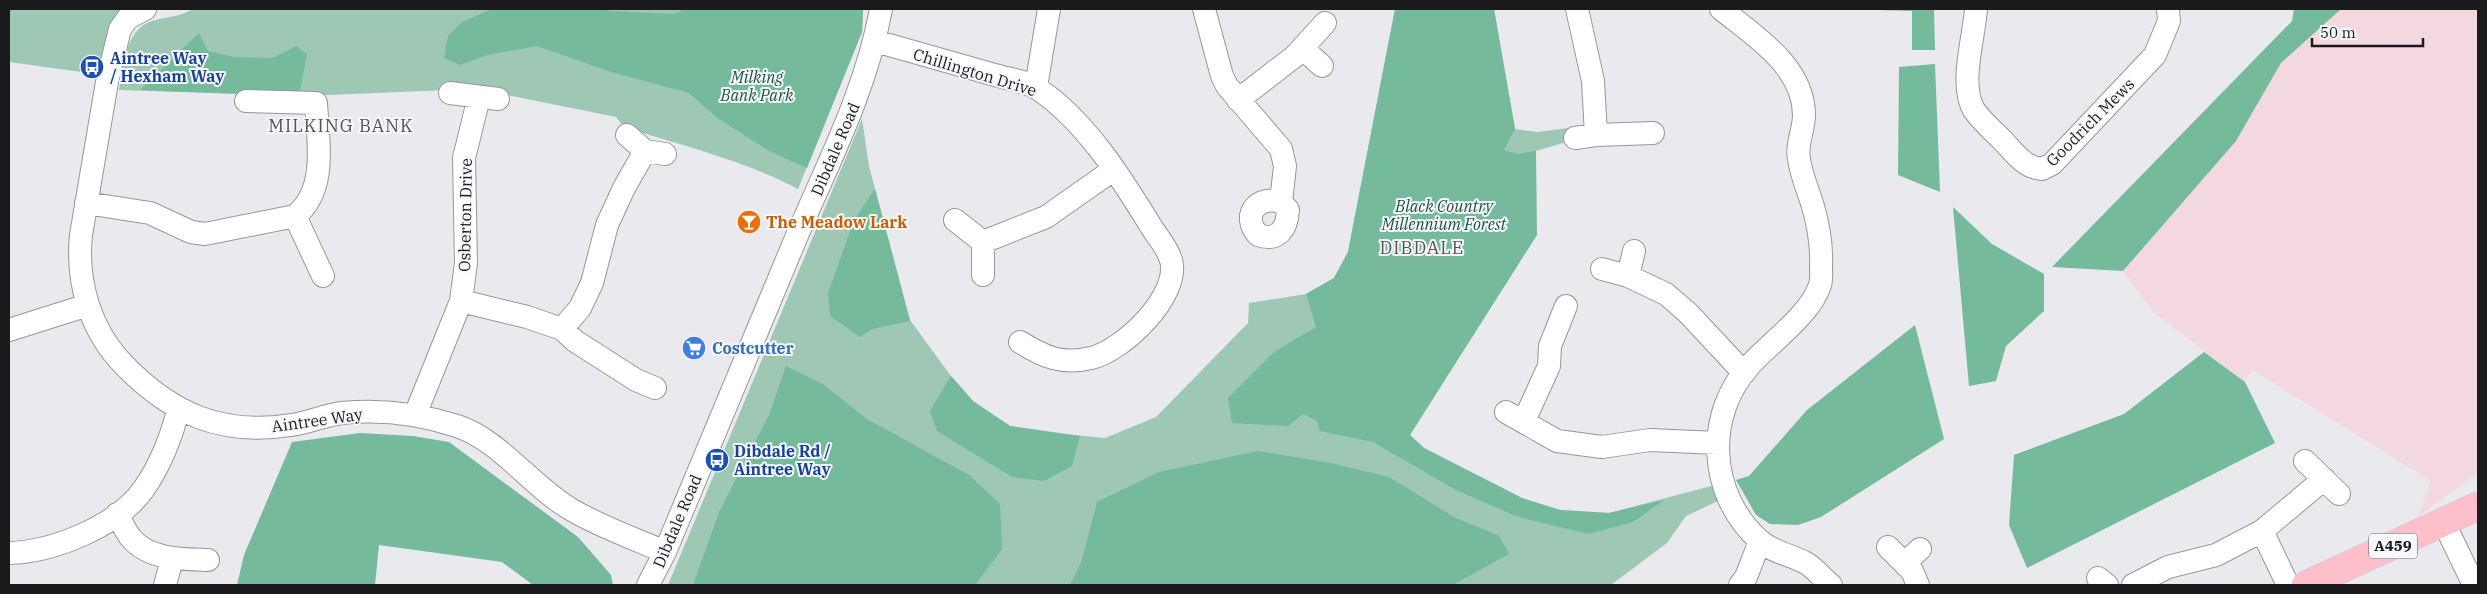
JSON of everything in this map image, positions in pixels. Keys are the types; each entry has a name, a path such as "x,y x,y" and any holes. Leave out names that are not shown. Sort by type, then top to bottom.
{"main road":[{"name":"A459","path":"2306,585 2478,506"}],"street":[{"name":"Aintree Way","path":"146,9 128,18 120,29 107,82 86,202 79,258 88,305 110,351 147,388 178,410 217,423 256,428 291,426 341,413 389,412 416,414 460,427 500,451 536,483 572,510 665,552"},
{"path":"875,41 881,9"},
{"path":"1036,87 1049,9"},
{"path":"1204,9 1222,76 1238,100 1281,149 1285,166 1281,202"},
{"path":"1577,9 1593,81 1585,136 1653,133"},
{"path":"1721,9 1788,66 1800,89 1804,116 1797,151 1820,236 1822,259 1821,284 1811,302 1744,373 1732,389 1721,414 1718,443 1722,481 1734,510 1745,526 1760,541 1772,550 1808,564 1832,585"},
{"name":"Goodrich Mews","path":"1976,9 1967,84 1969,98 1975,112 2021,159 2030,166 2042,169 2052,164 2155,55 2169,21 2168,9"},
{"path":"1238,100 1302,48 1325,23"},
{"name":"Chillington Drive","path":"875,41 1036,87 1072,116 1127,186 1171,259 1172,279 1156,308 1132,334 1102,355 1091,358 1059,360 1042,356 1020,342"},
{"name":"Dibdale Road","path":"648,585 665,552 780,275 854,106 875,41"},
{"path":"1302,48 1322,66"},
{"name":"Osberton Drive","path":"416,414 461,301 466,263 464,158 488,98 450,93"},
{"path":"86,202 141,211 191,232 205,234 295,216 306,207 314,192 318,175 326,102 246,101"},
{"path":"562,329 580,308 592,283 607,225 624,188 655,153 627,134"},
{"path":"984,242 1046,217 1113,170"},
{"path":"295,216 313,268"},
{"path":"954,220 984,242"},
{"path":"983,275 984,242"},
{"path":"1628,276 1634,251"},
{"path":"1602,269 1628,276 1666,294 1744,373"},
{"path":"461,301 527,317 562,329 640,388"},
{"path":"9,330 88,305"},
{"path":"1566,306 1546,328 1550,346 1549,366 1515,417 1557,441 1602,447 1650,440 1718,443"},
{"path":"9,553 46,549 83,534 117,514 143,490 172,434 178,410"},
{"path":"2133,585 2168,567 2216,555 2262,531 2331,486 2305,461"},
{"path":"117,514 132,539 155,554 172,559 208,560"},
{"path":"2444,523 2474,585"},
{"path":"2262,531 2288,585"},
{"path":"1740,585 1749,570 1760,541"},
{"path":"1888,547 1913,556 1912,571 1918,585"},
{"path":"166,585 172,559"}],"shaded area":[{"path":"2341,9 2478,9 2478,472 2417,518 2431,481 2252,370 2245,382 2154,313 2123,271 2236,141 2281,63"}],"green space":[{"path":"9,9 127,9 112,26 96,74 9,62"},
{"name":"Milking Bank Park","path":"193,9 863,9 862,32 798,189 734,162 624,127 616,117 507,95 448,90 306,96 119,90 127,50 136,32 143,25 152,21"},
{"path":"492,9 598,9 674,14 685,9 863,9 862,32 807,168 769,151 716,117 689,93 611,72 537,46 487,55 460,65 444,58 448,36 462,22"},
{"path":"1395,9 1494,9 1515,129 1537,132 1568,128 1570,141 1536,151 1533,228 1463,349 1410,435 1424,448 1522,498 1560,510 1609,513 1715,485 1720,500 1686,516 1667,543 1611,585 668,585 862,119 869,166 910,320 951,376 973,401 1010,426 1053,433 1105,438 1156,417 1248,323 1249,303 1306,294 1334,278 1348,252"},
{"name":"Black Country Millennium Forest","path":"1395,9 1494,9 1515,129 1504,150 1518,154 1536,151 1537,235 1410,435 1424,448 1522,498 1560,510 1609,513 1664,500 1633,522 1589,534 1518,517 1456,490 1373,442 1320,431 1317,421 1303,414 1288,426 1232,423 1228,398 1274,352 1316,327 1306,294 1334,278 1348,252"},
{"path":"1845,9 1934,9 1935,50 1912,50 1912,11"},
{"path":"2294,9 2341,9 2281,63 2236,141 2123,271 2052,267 2292,21"},
{"path":"199,33 208,51 233,57 273,58 296,46 307,54 299,96 140,90"},
{"path":"1935,64 1940,192 1898,175 1899,67"},
{"path":"875,189 910,321 872,329 860,337 830,316 828,293 854,220"},
{"path":"1953,207 1992,244 2044,274 2044,311 2006,346 1996,381 1969,386"},
{"path":"1915,325 1944,439 1821,517 1798,525 1770,524 1756,515 1736,480 1749,476 1807,410"},
{"path":"2204,352 2245,382 2275,443 2027,568 2009,525 2014,455 2124,414"},
{"path":"786,366 823,384 867,419 969,475 1000,504 1002,549 975,585 693,585 719,512 769,415"},
{"path":"951,376 973,401 1010,426 1080,436 1072,466 1044,481 1012,477 937,431 930,411"},
{"path":"360,433 413,436 449,442 578,537 611,575 613,585 533,585 502,562 379,545 375,585 237,585 244,555 292,442"},
{"path":"1258,451 1331,463 1389,477 1454,517 1499,536 1509,554 1453,585 1070,585 1081,563 1097,502 1159,472"}],"place":[{"name":"Aintree Way / Hexham Way","path":"92,67"},
{"name":"The Meadow Lark","path":"749,222"},
{"name":"Costcutter","path":"694,348"},
{"name":"Dibdale Rd / Aintree Way","path":"717,460"}],"district":[{"name":"MILKING BANK","path":"341,126"},
{"name":"DIBDALE","path":"1422,248"}]}
